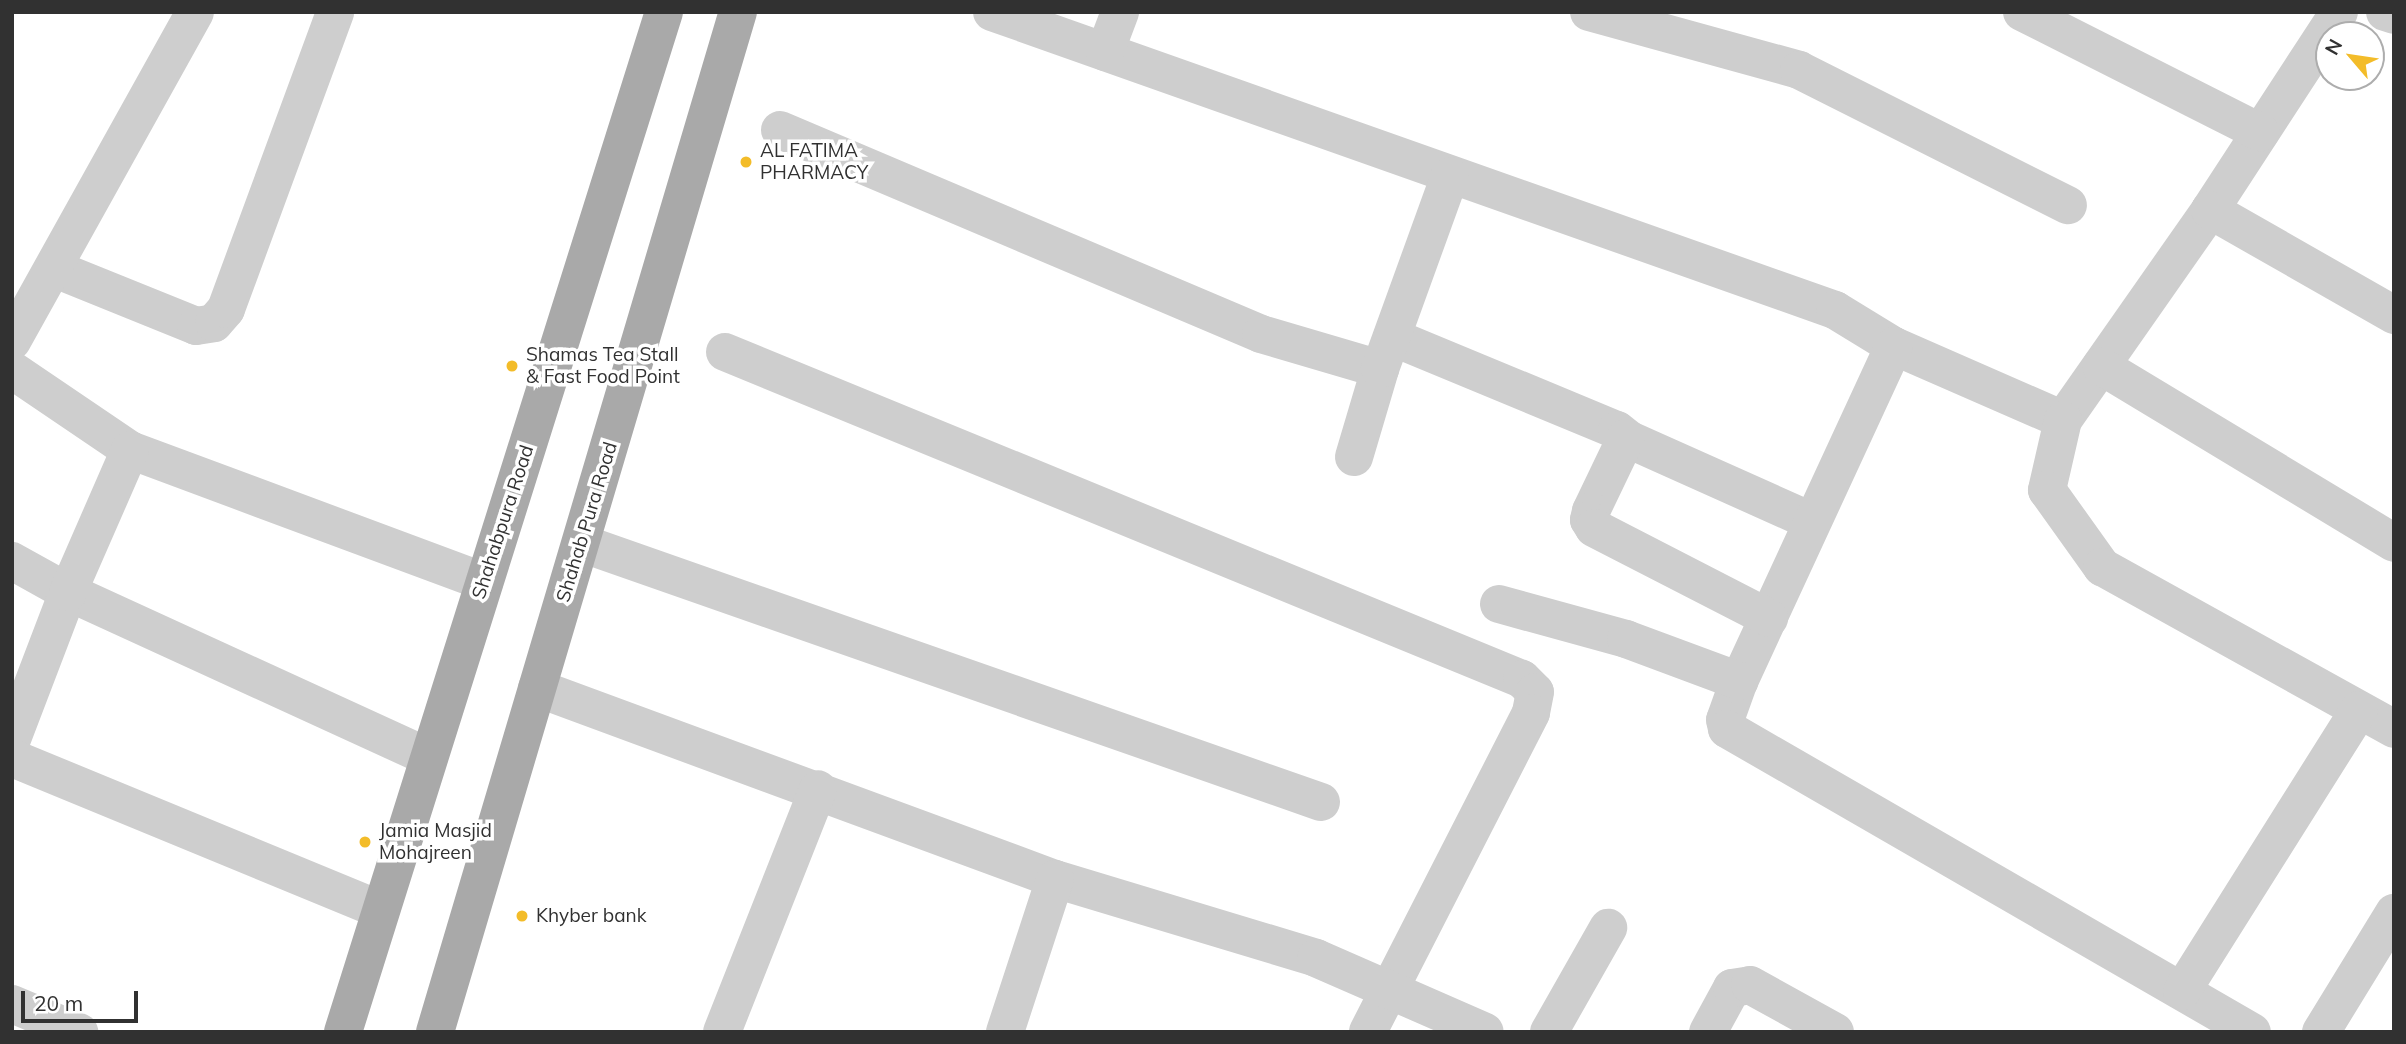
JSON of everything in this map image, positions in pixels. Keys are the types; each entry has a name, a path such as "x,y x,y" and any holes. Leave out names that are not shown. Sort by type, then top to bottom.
{"main road":[{"name":"Shahabpura Road","path":"343,1032 664,12"},
{"name":"Shahab Pura Road","path":"435,1032 738,12"}],"street":[{"path":"12,341 55,269 195,12"},
{"path":"55,269 196,326 214,323 226,309 335,12"},
{"path":"992,12 1835,310 1894,346 2063,420"},
{"path":"1105,52 1120,12"},
{"path":"1589,12 1799,70 2068,205"},
{"path":"2022,12 2260,132"},
{"path":"2339,12 2210,210 2063,420 2047,490 2102,567 2394,729"},
{"path":"2385,12 2394,15"},
{"path":"780,130 1261,334 1386,353 1626,438 1811,521"},
{"path":"1354,457 1386,353 1450,176"},
{"path":"2210,210 2394,316"},
{"path":"1894,346 1739,681 1725,720 1732,735 2252,1032"},
{"path":"725,352 1522,679 1535,692 1531,713 1368,1032"},
{"path":"2101,366 2394,543"},
{"path":"12,370 130,450 484,582"},
{"path":"1626,438 1591,511 1589,520 1594,528 1769,618"},
{"path":"12,739 68,592 130,450"},
{"path":"580,543 1321,802"},
{"path":"12,561 68,592 429,757"},
{"path":"1499,604 1626,639 1739,681"},
{"path":"537,688 818,789 1055,879 1316,958 1485,1032"},
{"path":"2182,990 2359,710"},
{"path":"12,758 381,910"},
{"path":"722,1032 818,789"},
{"path":"1005,1032 1055,879"},
{"path":"2321,1032 2394,912"},
{"path":"1549,1032 1608,928"},
{"path":"1708,1032 1732,988 1750,985 1835,1032"},
{"path":"12,1004 79,1032"}],"place":[{"name":"AL FATIMA PHARMACY","path":"746,162"},
{"name":"Shamas Tea Stall & Fast Food Point","path":"512,366"},
{"name":"Jamia Masjid Mohajreen","path":"365,842"},
{"name":"Khyber bank","path":"522,916"}]}
